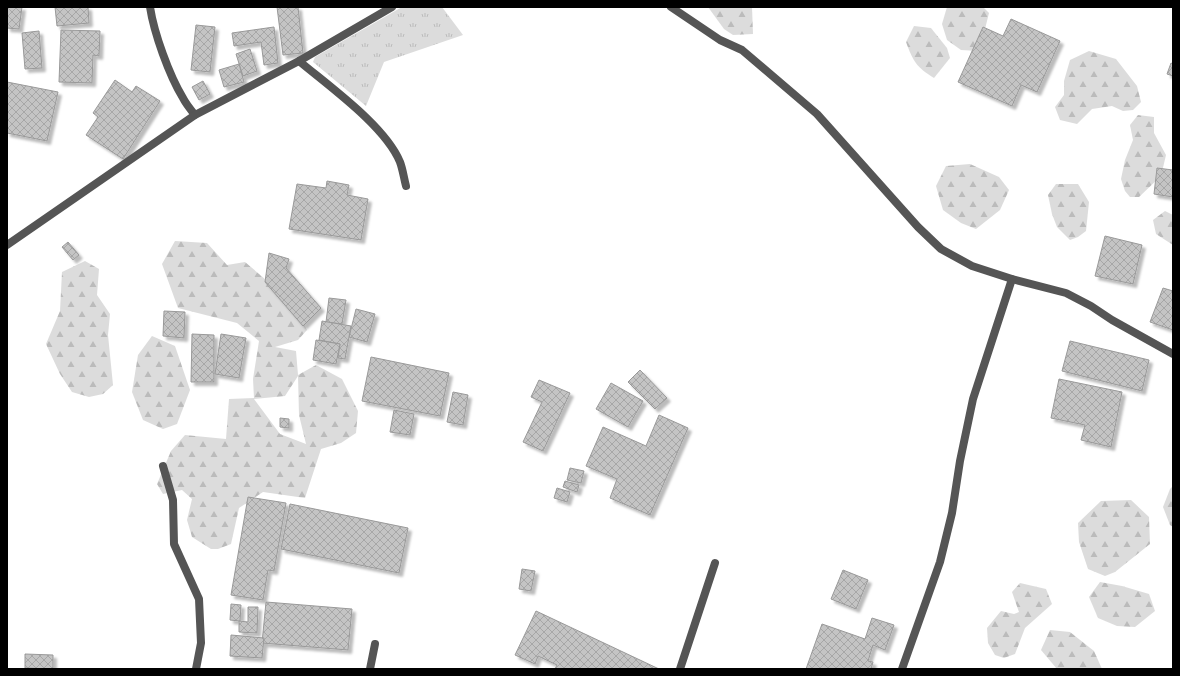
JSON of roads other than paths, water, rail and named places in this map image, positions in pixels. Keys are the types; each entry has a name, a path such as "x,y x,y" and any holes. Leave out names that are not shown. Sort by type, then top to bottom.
{"street":[{"path":"150,7 167,63 183,98 195,116"},
{"path":"7,245 195,116 300,61 392,7"},
{"path":"671,7 720,40 742,50 817,114 918,227 941,249 972,266 1012,279 1066,293 1173,354"},
{"path":"300,61 355,108 389,142 400,163 406,186"},
{"path":"902,669 940,562 952,513 960,461 973,399 1012,279"},
{"path":"163,466 172,500 174,544 198,599 200,643 196,669"},
{"path":"680,669 715,563"},
{"path":"370,669 375,644"}]}
